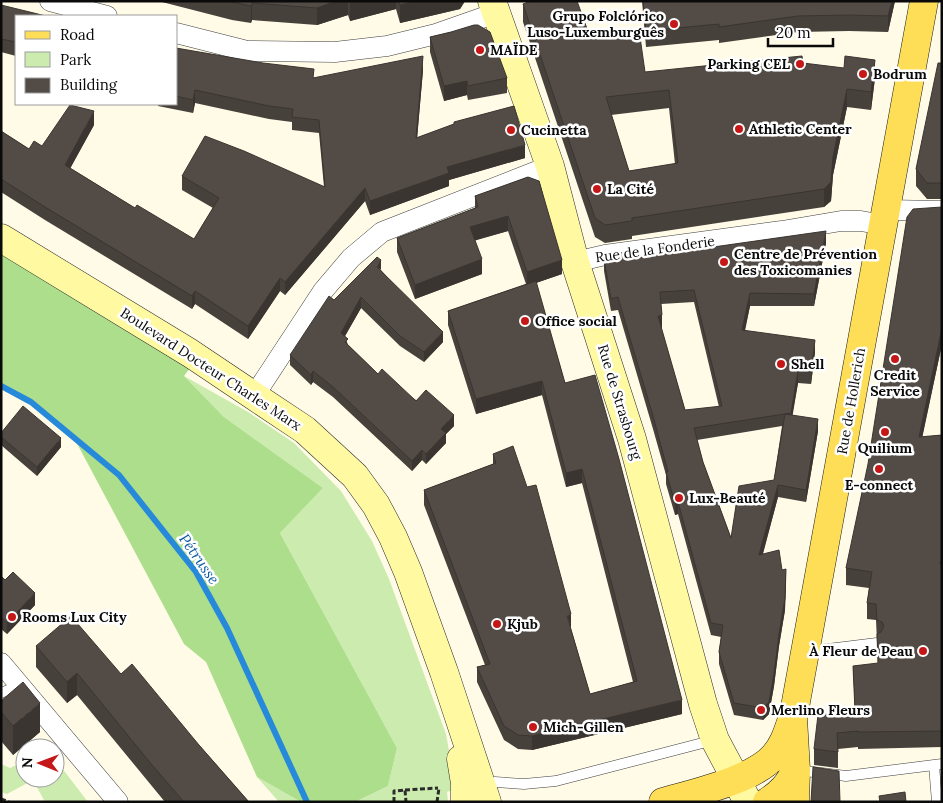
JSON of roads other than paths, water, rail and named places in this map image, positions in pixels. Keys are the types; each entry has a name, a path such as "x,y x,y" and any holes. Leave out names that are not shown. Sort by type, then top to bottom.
{"main road":[{"name":"Rue de Hollerich","path":"794,802 796,770 792,718 924,1"},
{"name":"Rue de Strasbourg","path":"494,7 550,166 575,262 632,439 703,704 715,740 742,790"},
{"name":"Boulevard Docteur Charles Marx","path":"1,238 190,352 305,430 354,476 376,505 393,537 408,572 444,672 495,795"},
{"name":"Boulevard Docteur Charles Marx","path":"444,672 462,764 465,802"},
{"path":"663,802 710,789 742,790 757,771 774,757 786,739 792,718"},
{"path":"767,802 788,784 796,770"}],"street":[{"path":"50,1 103,15"},
{"path":"178,34 247,51 335,52 386,46 436,34 494,7"},
{"path":"254,396 323,291 351,258 382,232 550,166"},
{"name":"Rue de la Fonderie","path":"575,262 604,255 841,222 942,211"},
{"path":"1,662 118,802"}],"lane":[{"path":"805,651 877,643"},
{"path":"1,693 20,684"},
{"path":"495,795 524,784 556,781 715,740"},
{"path":"796,770 846,776 938,764 936,802"}],"waterway":[{"name":"Pétrusse","path":"1,386 31,402 119,475 196,572 227,628 307,802"}],"place":[{"name":"Grupo Folclórico Luso-Luxemburguês","path":"674,24"},
{"name":"MAÏDE","path":"480,50"},
{"name":"Parking CEL","path":"800,64"},
{"name":"Bodrum","path":"863,74"},
{"name":"Athletic Center","path":"739,129"},
{"name":"Cucinetta","path":"511,130"},
{"name":"La Cité","path":"597,189"},
{"name":"Centre de Prévention des Toxicomanies","path":"724,262"},
{"name":"Office social","path":"525,321"},
{"name":"Credit Service","path":"895,359"},
{"name":"Shell","path":"781,364"},
{"name":"Quilium","path":"885,432"},
{"name":"E-connect","path":"879,469"},
{"name":"Lux-Beauté","path":"679,498"},
{"name":"Rooms Lux City","path":"12,617"},
{"name":"Kjub","path":"497,624"},
{"name":"À Fleur de Peau","path":"923,651"},
{"name":"Merlino Fleurs","path":"761,710"},
{"name":"Mich-Gillen","path":"533,727"}]}
